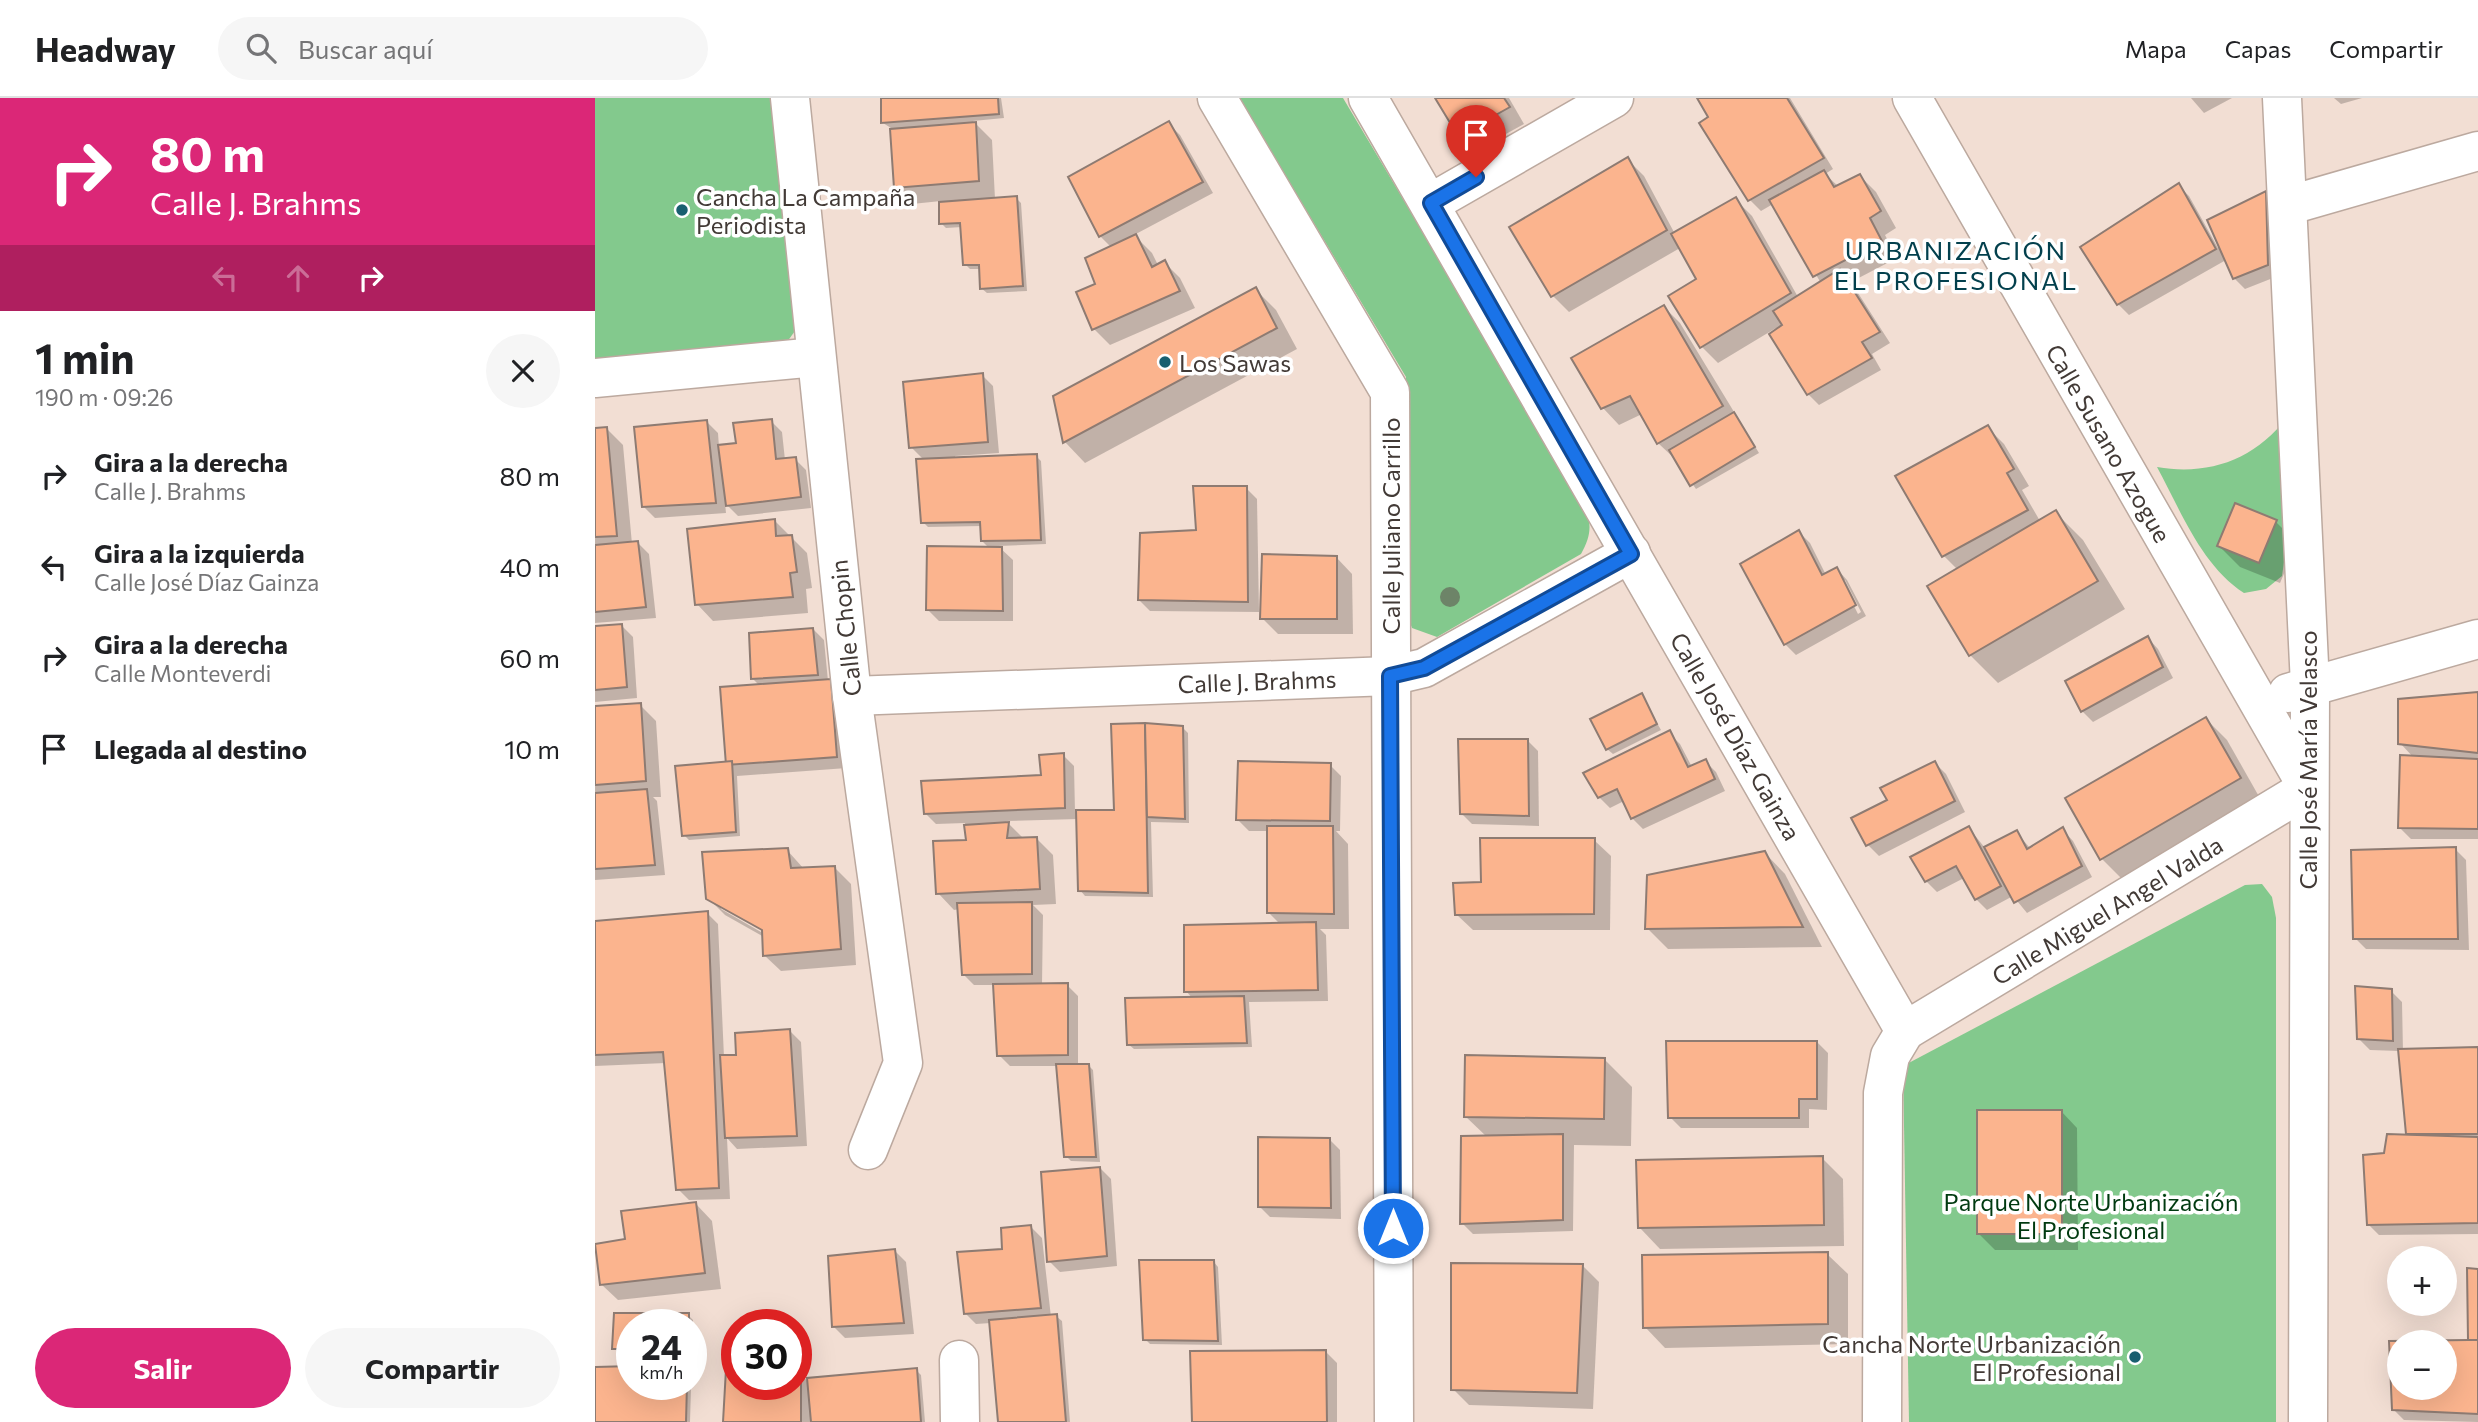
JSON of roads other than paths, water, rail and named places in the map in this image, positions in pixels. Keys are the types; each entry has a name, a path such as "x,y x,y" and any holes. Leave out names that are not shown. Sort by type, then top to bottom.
{"street":[{"name":"Calle Chopin","path":"790,98 852,695 904,1063 868,1150"},
{"name":"Calle Juliano Carrillo","path":"1217,98 1390,392 1394,1422"},
{"name":"Calle José Díaz Gainza","path":"1368,98 1431,203 1905,1031"},
{"path":"1431,203 1614,98"},
{"name":"Calle Susano Azogue","path":"1912,98 2308,788"},
{"name":"Calle José María Velasco","path":"2283,98 2310,685 2308,1422"},
{"path":"2290,205 2478,151"},
{"path":"595,378 816,357"},
{"name":"Calle J. Brahms","path":"852,695 1390,676 1424,668 1631,554"},
{"path":"2258,703 2310,685 2478,639"},
{"name":"Calle Miguel Angel Valda","path":"1905,1031 2308,788"},
{"path":"1882,1422 1883,1094 1889,1056 1905,1031"},
{"path":"959,1360 960,1422"}],"place":[{"name":"Cancha La Campaña Periodista","path":"682,210"},
{"name":"Los Sawas","path":"1165,362"},
{"name":"Cancha Norte Urbanización El Profesional","path":"2135,1357"}],"district":[{"name":"URBANIZACIÓN EL PROFESIONAL","path":"1956,264"}],"park label":[{"name":"Parque Norte Urbanización El Profesional","path":"2091,1215"}]}
